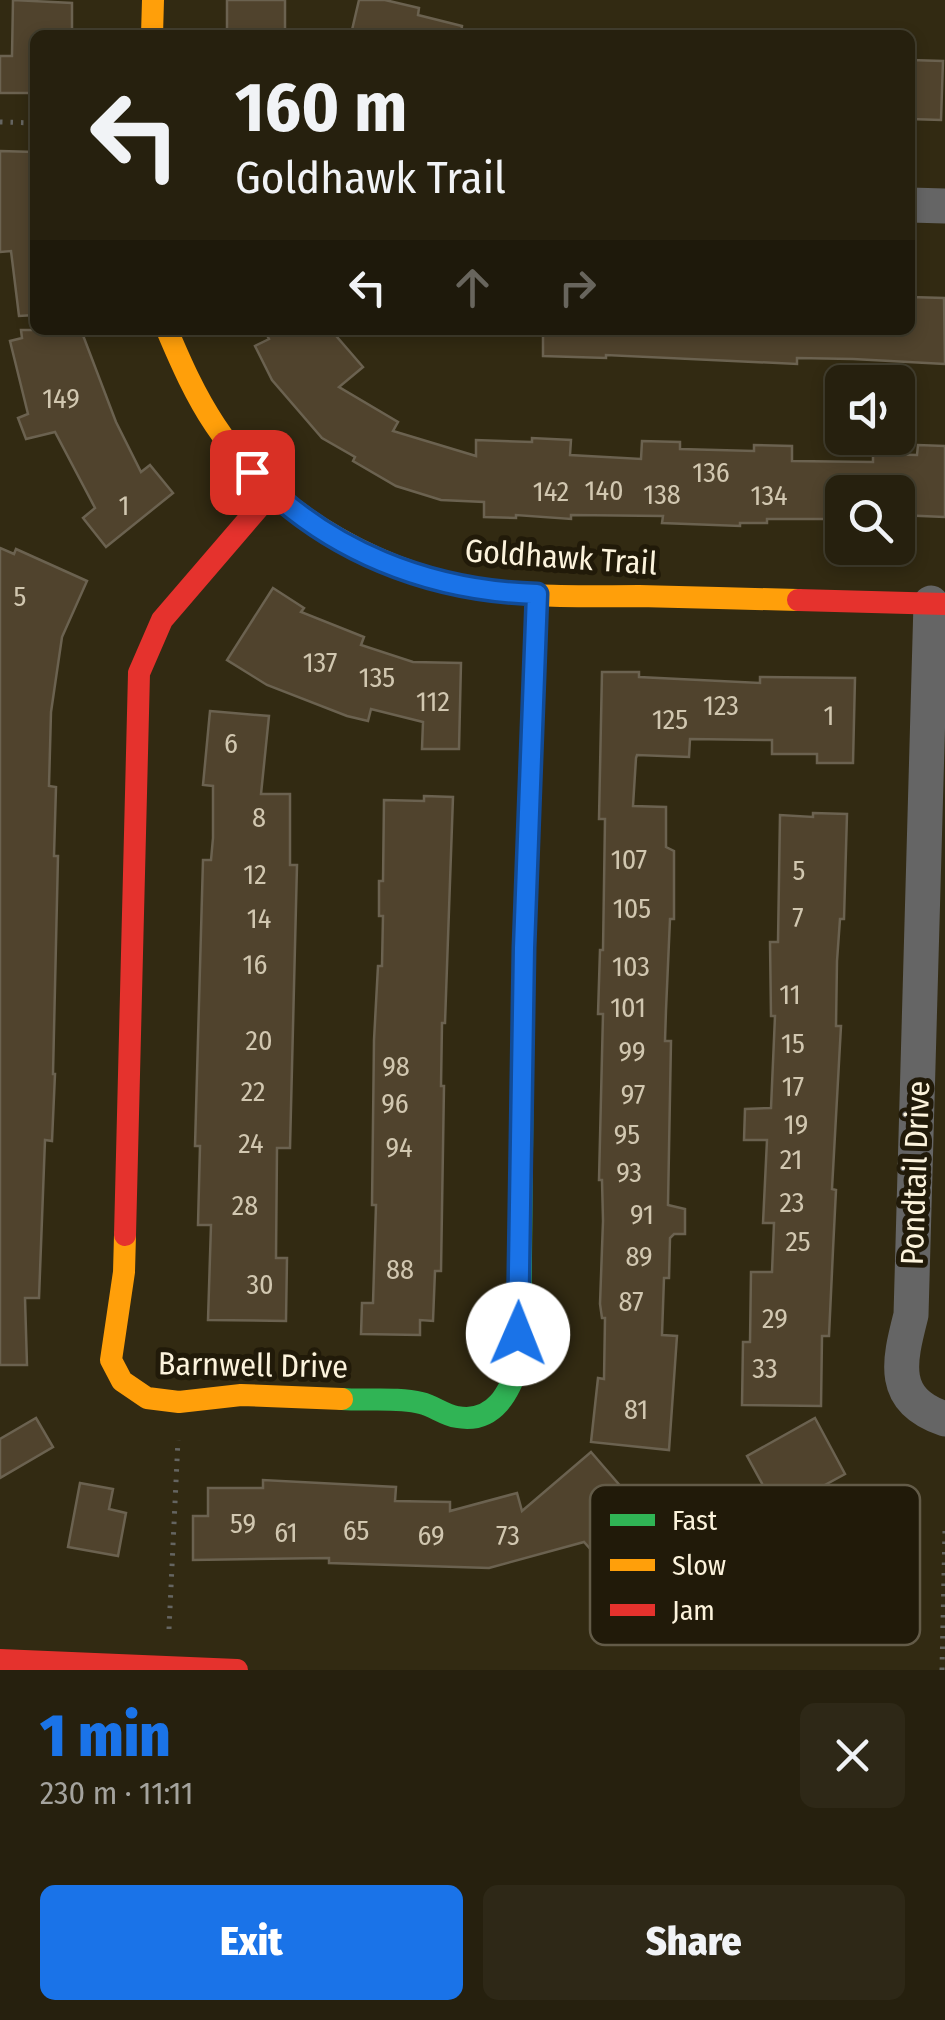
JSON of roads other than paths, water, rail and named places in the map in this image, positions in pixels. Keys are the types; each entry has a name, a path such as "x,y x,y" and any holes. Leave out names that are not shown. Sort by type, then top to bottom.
{"street":[{"path":"152,30 153,0"},
{"path":"915,205 945,206"},
{"name":"Goldhawk Trail","path":"169,335 176,358 199,400 234,452 272,492 348,546 393,568 438,582 491,591 938,604"},
{"name":"Barnwell Drive","path":"272,492 162,620 144,656 137,695 124,1272 111,1360 122,1382 146,1398 179,1402 241,1396 422,1403 448,1418 477,1417 500,1407 514,1384 520,1361 524,948 537,594"},
{"name":"Pondtail Drive","path":"938,604 911,1315 901,1356 902,1384 914,1404 945,1420"},
{"path":"0,1660 237,1670"}]}
